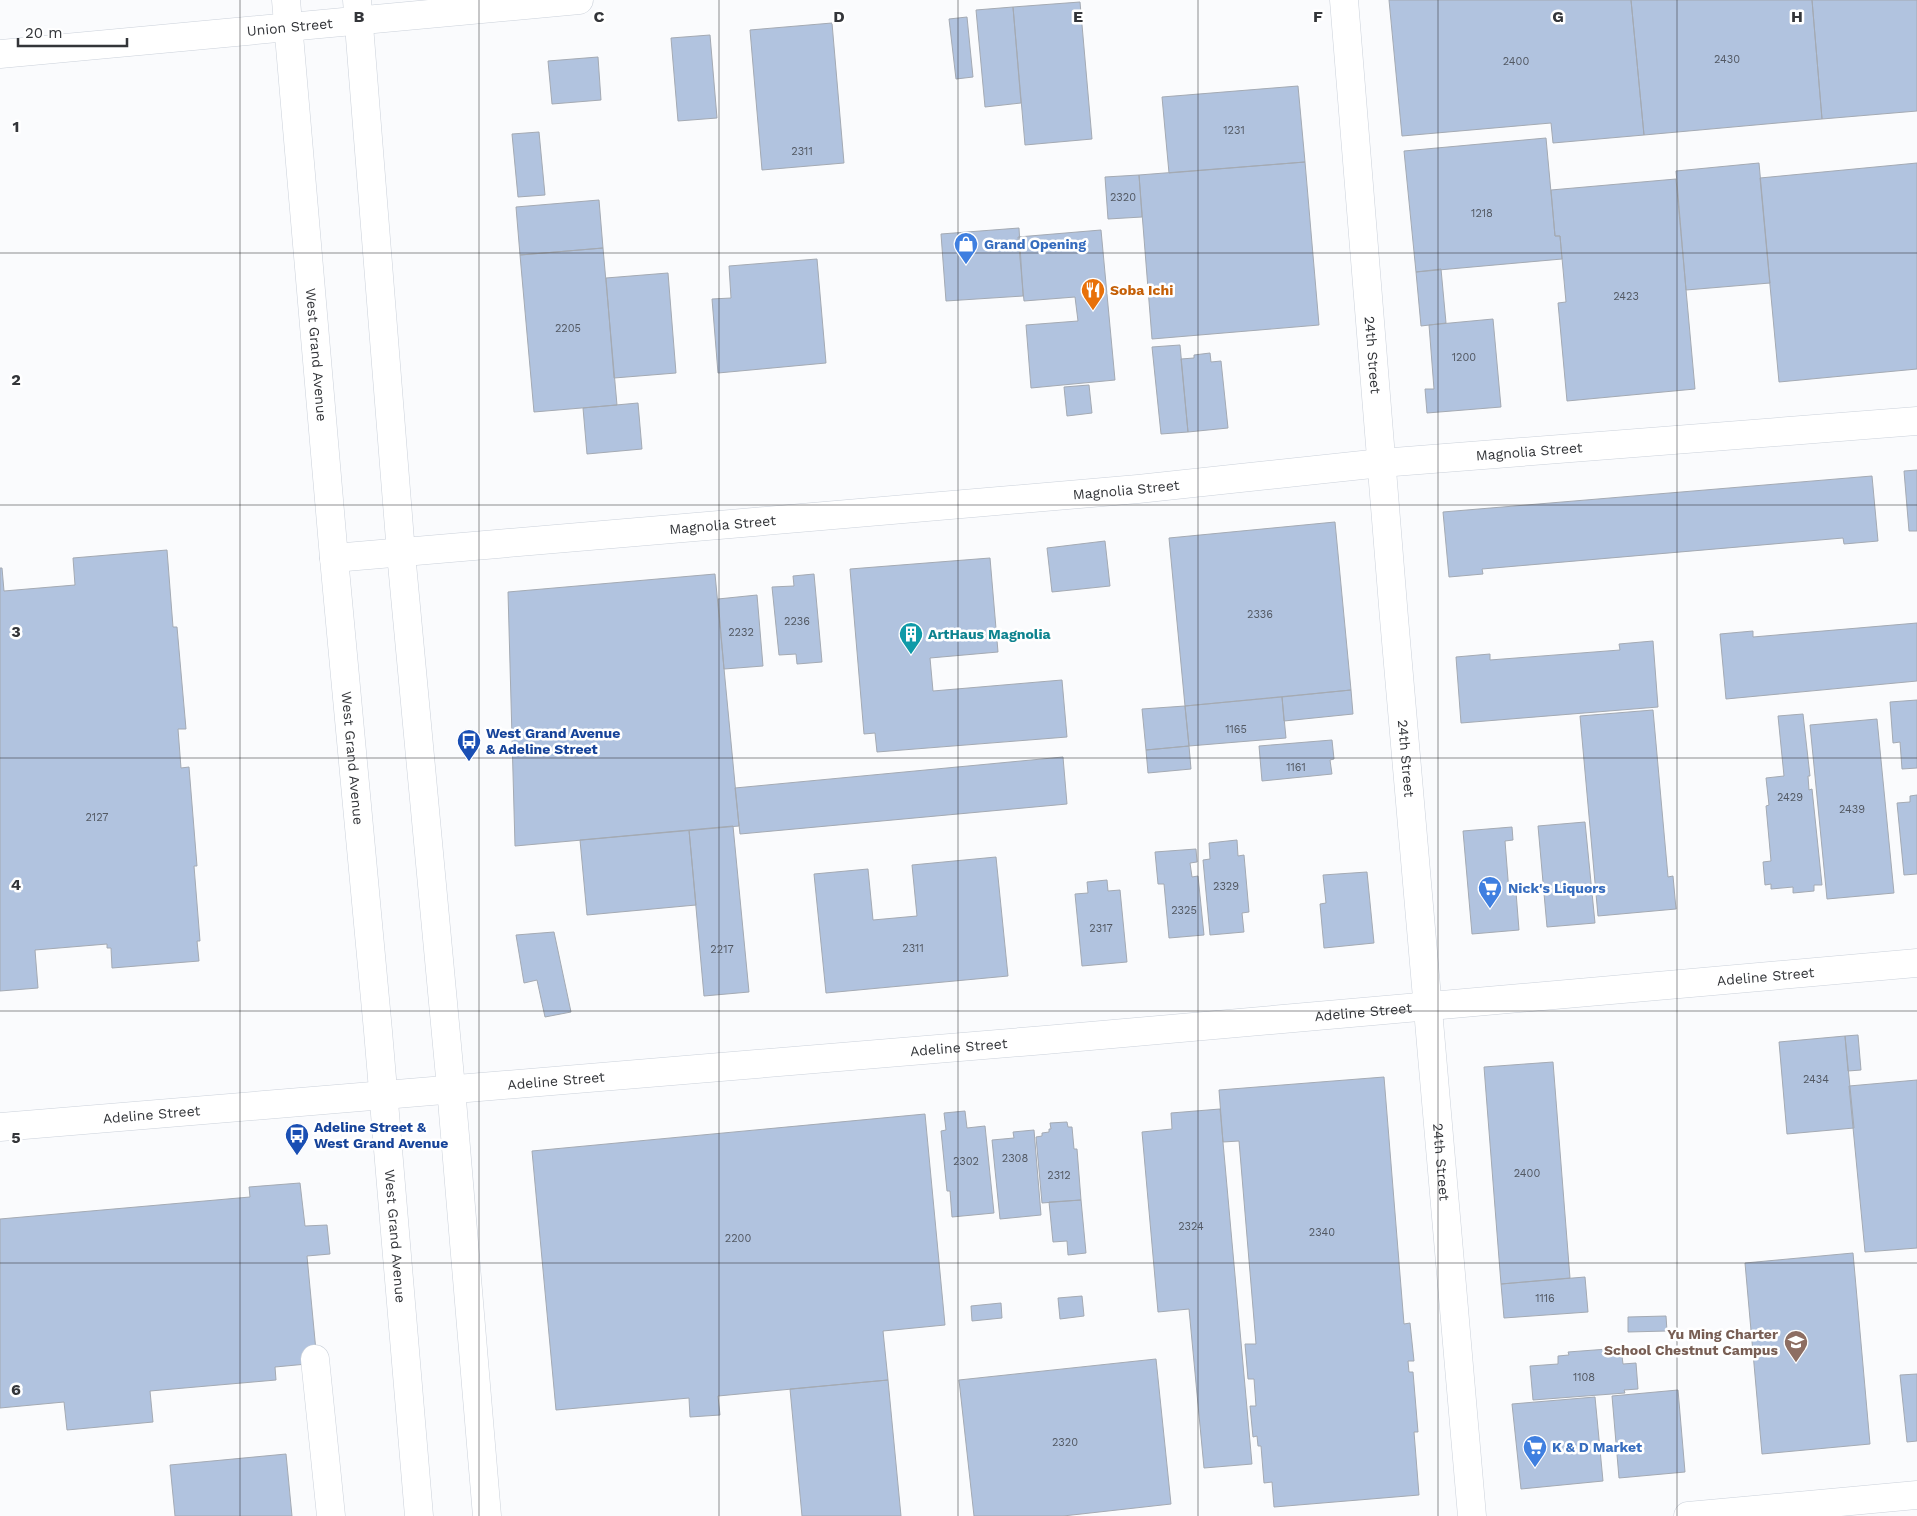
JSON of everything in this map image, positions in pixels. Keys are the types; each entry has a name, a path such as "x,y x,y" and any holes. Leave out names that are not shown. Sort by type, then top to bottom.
{"main road":[{"name":"West Grand Avenue","path":"286,0 419,1516"},
{"name":"Union Street","path":"0,54 289,28 358,11 579,0"},
{"name":"24th Street","path":"1344,0 1381,463 1472,1516"},
{"path":"358,11 401,553 451,1088 487,1516"},
{"name":"Magnolia Street","path":"334,558 1138,489 1381,463 1917,421"},
{"name":"Adeline Street","path":"0,1126 830,1058 1917,963"},
{"path":"315,1360 330,1516"},
{"path":"1688,1516 1917,1496"}],"building":[{"path":"1389,0 1631,0 1644,135 1553,143 1551,123 1402,136"},
{"path":"1631,0 1812,0 1822,119 1644,135"},
{"path":"1812,0 1917,0 1917,111 1822,119"},
{"path":"1080,2 1092,139 1025,145 1013,7"},
{"path":"1013,7 1021,103 985,107 976,10"},
{"path":"967,17 973,77 956,79 949,19"},
{"path":"832,23 844,163 762,170 750,30"},
{"path":"710,35 717,118 678,121 671,38"},
{"path":"598,57 601,100 552,104 548,61"},
{"path":"1298,86 1305,162 1169,173 1162,97"},
{"path":"539,132 545,195 518,197 512,134"},
{"path":"1546,138 1555,236 1560,236 1562,259 1416,272 1404,151"},
{"path":"1305,162 1319,325 1152,339 1139,175"},
{"path":"1759,163 1770,283 1686,290 1676,171"},
{"path":"1917,163 1917,369 1779,382 1760,178"},
{"path":"1139,175 1142,217 1108,219 1105,177"},
{"path":"1676,179 1695,389 1567,401 1558,303 1566,302 1560,236 1555,236 1551,190"},
{"path":"599,200 603,248 520,255 516,207"},
{"path":"1019,228 1023,296 946,301 941,234"},
{"name":"Soba Ichi","path":"1101,230 1115,380 1031,388 1026,325 1078,321 1075,297 1024,301 1018,237"},
{"path":"603,248 617,405 534,412 520,255"},
{"path":"817,259 826,363 718,373 712,299 731,298 729,266"},
{"path":"1441,269 1446,323 1421,326 1416,272"},
{"path":"668,273 676,373 614,378 606,278"},
{"path":"1493,319 1501,407 1427,413 1425,389 1434,389 1429,325"},
{"path":"1180,345 1188,432 1161,434 1152,347"},
{"path":"1210,353 1211,362 1221,361 1228,428 1188,432 1181,359 1194,358 1194,355"},
{"path":"1089,385 1092,413 1067,416 1064,387"},
{"path":"638,403 642,449 587,454 583,408"},
{"path":"1917,470 1917,531 1909,531 1904,471"},
{"path":"1872,476 1878,541 1844,544 1843,538 1482,569 1483,574 1449,577 1443,512"},
{"path":"1335,522 1351,690 1185,706 1169,538"},
{"path":"1105,541 1110,586 1052,592 1047,548"},
{"path":"167,550 173,627 177,627 186,729 178,729 181,768 189,767 197,866 194,866 200,941 197,941 199,961 112,968 111,948 107,948 107,944 35,950 38,988 0,991 0,568 2,568 4,591 75,585 73,558"},
{"name":"ArtHaus Magnolia","path":"990,558 998,652 930,658 933,691 1062,680 1067,737 877,752 875,733 864,734 850,569"},
{"path":"715,574 739,826 515,846 508,592"},
{"path":"814,574 822,662 797,664 796,654 779,655 772,587 794,586 793,576"},
{"path":"757,595 763,666 724,669 718,599"},
{"path":"1917,623 1917,681 1726,699 1720,634 1753,631 1753,637"},
{"path":"1653,641 1658,707 1461,723 1456,657 1490,654 1490,660 1620,650 1619,644"},
{"path":"1351,690 1353,714 1284,721 1282,697"},
{"path":"1282,697 1286,738 1189,746 1185,706"},
{"path":"1917,700 1917,768 1902,769 1900,742 1893,743 1890,702"},
{"path":"1185,706 1189,746 1146,750 1142,709"},
{"path":"1653,710 1668,877 1673,876 1676,909 1598,916 1580,716"},
{"path":"1803,714 1810,776 1808,776 1809,790 1812,789 1822,885 1814,885 1814,891 1793,893 1793,887 1771,889 1771,884 1765,885 1763,862 1771,861 1766,806 1769,805 1766,778 1784,776 1778,716"},
{"path":"1877,719 1894,893 1827,899 1810,725"},
{"path":"1332,740 1334,759 1330,760 1332,774 1262,781 1259,746"},
{"path":"1189,746 1191,769 1148,773 1146,750"},
{"path":"1063,757 1067,804 740,834 735,788"},
{"path":"1917,795 1917,874 1904,875 1897,803 1910,802 1910,796"},
{"path":"1585,822 1595,923 1547,927 1538,826"},
{"path":"733,826 749,992 704,996 689,830"},
{"path":"1512,827 1513,840 1505,841 1509,892 1516,892 1519,930 1472,934 1463,831"},
{"path":"689,830 696,905 587,915 580,840"},
{"path":"1237,840 1238,856 1244,855 1249,912 1242,913 1244,932 1210,935 1203,860 1210,859 1209,843"},
{"path":"1196,849 1197,862 1190,863 1192,877 1198,876 1204,935 1169,938 1164,884 1158,884 1155,852"},
{"path":"996,857 1008,976 826,993 814,874 868,869 873,920 917,916 912,865"},
{"path":"1367,872 1374,943 1324,948 1320,904 1326,903 1323,875"},
{"path":"1107,880 1108,891 1120,890 1127,962 1082,966 1075,894 1088,893 1087,882"},
{"path":"554,932 571,1012 545,1017 537,980 524,983 516,935"},
{"path":"1858,1035 1861,1070 1848,1071 1845,1036"},
{"path":"1845,1036 1854,1128 1787,1134 1779,1042"},
{"path":"1553,1062 1570,1278 1501,1284 1484,1067"},
{"path":"1384,1077 1404,1324 1410,1323 1414,1361 1408,1361 1409,1372 1413,1372 1418,1432 1414,1432 1419,1495 1274,1507 1272,1482 1264,1483 1261,1446 1258,1446 1257,1436 1253,1437 1250,1406 1256,1406 1254,1379 1248,1379 1245,1344 1256,1344 1239,1141 1223,1142 1219,1090"},
{"path":"1917,1080 1917,1248 1865,1252 1849,1086"},
{"path":"1220,1109 1252,1464 1204,1468 1189,1309 1158,1312 1142,1132 1172,1129 1171,1113"},
{"path":"965,1111 967,1128 985,1126 994,1213 952,1217 950,1191 947,1191 941,1131 946,1130 944,1113"},
{"path":"925,1114 945,1325 883,1331 888,1380 718,1396 720,1415 690,1417 689,1398 556,1410 532,1151"},
{"path":"1067,1122 1068,1127 1072,1127 1074,1149 1077,1149 1081,1200 1042,1203 1036,1137 1042,1136 1042,1133 1049,1132 1049,1129 1051,1129 1050,1123"},
{"path":"1034,1130 1041,1215 1000,1219 992,1140 1014,1138 1013,1132"},
{"path":"300,1183 305,1226 327,1225 330,1254 307,1256 316,1351 307,1364 275,1367 276,1380 150,1391 153,1422 67,1430 64,1402 0,1408 0,1219 250,1197 249,1187"},
{"path":"1081,1200 1086,1253 1068,1255 1067,1241 1053,1242 1049,1202"},
{"path":"1853,1253 1870,1444 1762,1454 1745,1263"},
{"path":"1585,1277 1588,1312 1504,1318 1501,1284"},
{"path":"1082,1296 1084,1316 1060,1319 1058,1298"},
{"path":"1001,1303 1002,1318 972,1321 971,1306"},
{"path":"1666,1316 1667,1331 1628,1332 1628,1317"},
{"path":"1621,1348 1623,1364 1636,1363 1638,1389 1624,1390 1625,1393 1533,1400 1530,1366 1558,1364 1558,1356 1569,1355 1568,1352"},
{"path":"1156,1359 1171,1504 1063,1516 974,1516 959,1380"},
{"path":"1917,1374 1917,1441 1907,1442 1900,1375"},
{"path":"888,1380 901,1516 802,1516 790,1389"},
{"path":"1678,1390 1685,1472 1619,1478 1612,1396"},
{"path":"1595,1397 1603,1481 1521,1489 1512,1404"},
{"path":"286,1454 292,1516 175,1516 170,1465"}],"place":[{"name":"Grand Opening","path":"966,265"},
{"name":"Soba Ichi","path":"1093,311"},
{"name":"ArtHaus Magnolia","path":"911,655"},
{"name":"West Grand Avenue & Adeline Street","path":"469,762"},
{"name":"Nick's Liquors","path":"1490,909"},
{"name":"Adeline Street & West Grand Avenue","path":"297,1156"},
{"name":"Yu Ming Charter School Chestnut Campus","path":"1796,1363"},
{"name":"K & D Market","path":"1535,1468"}]}
